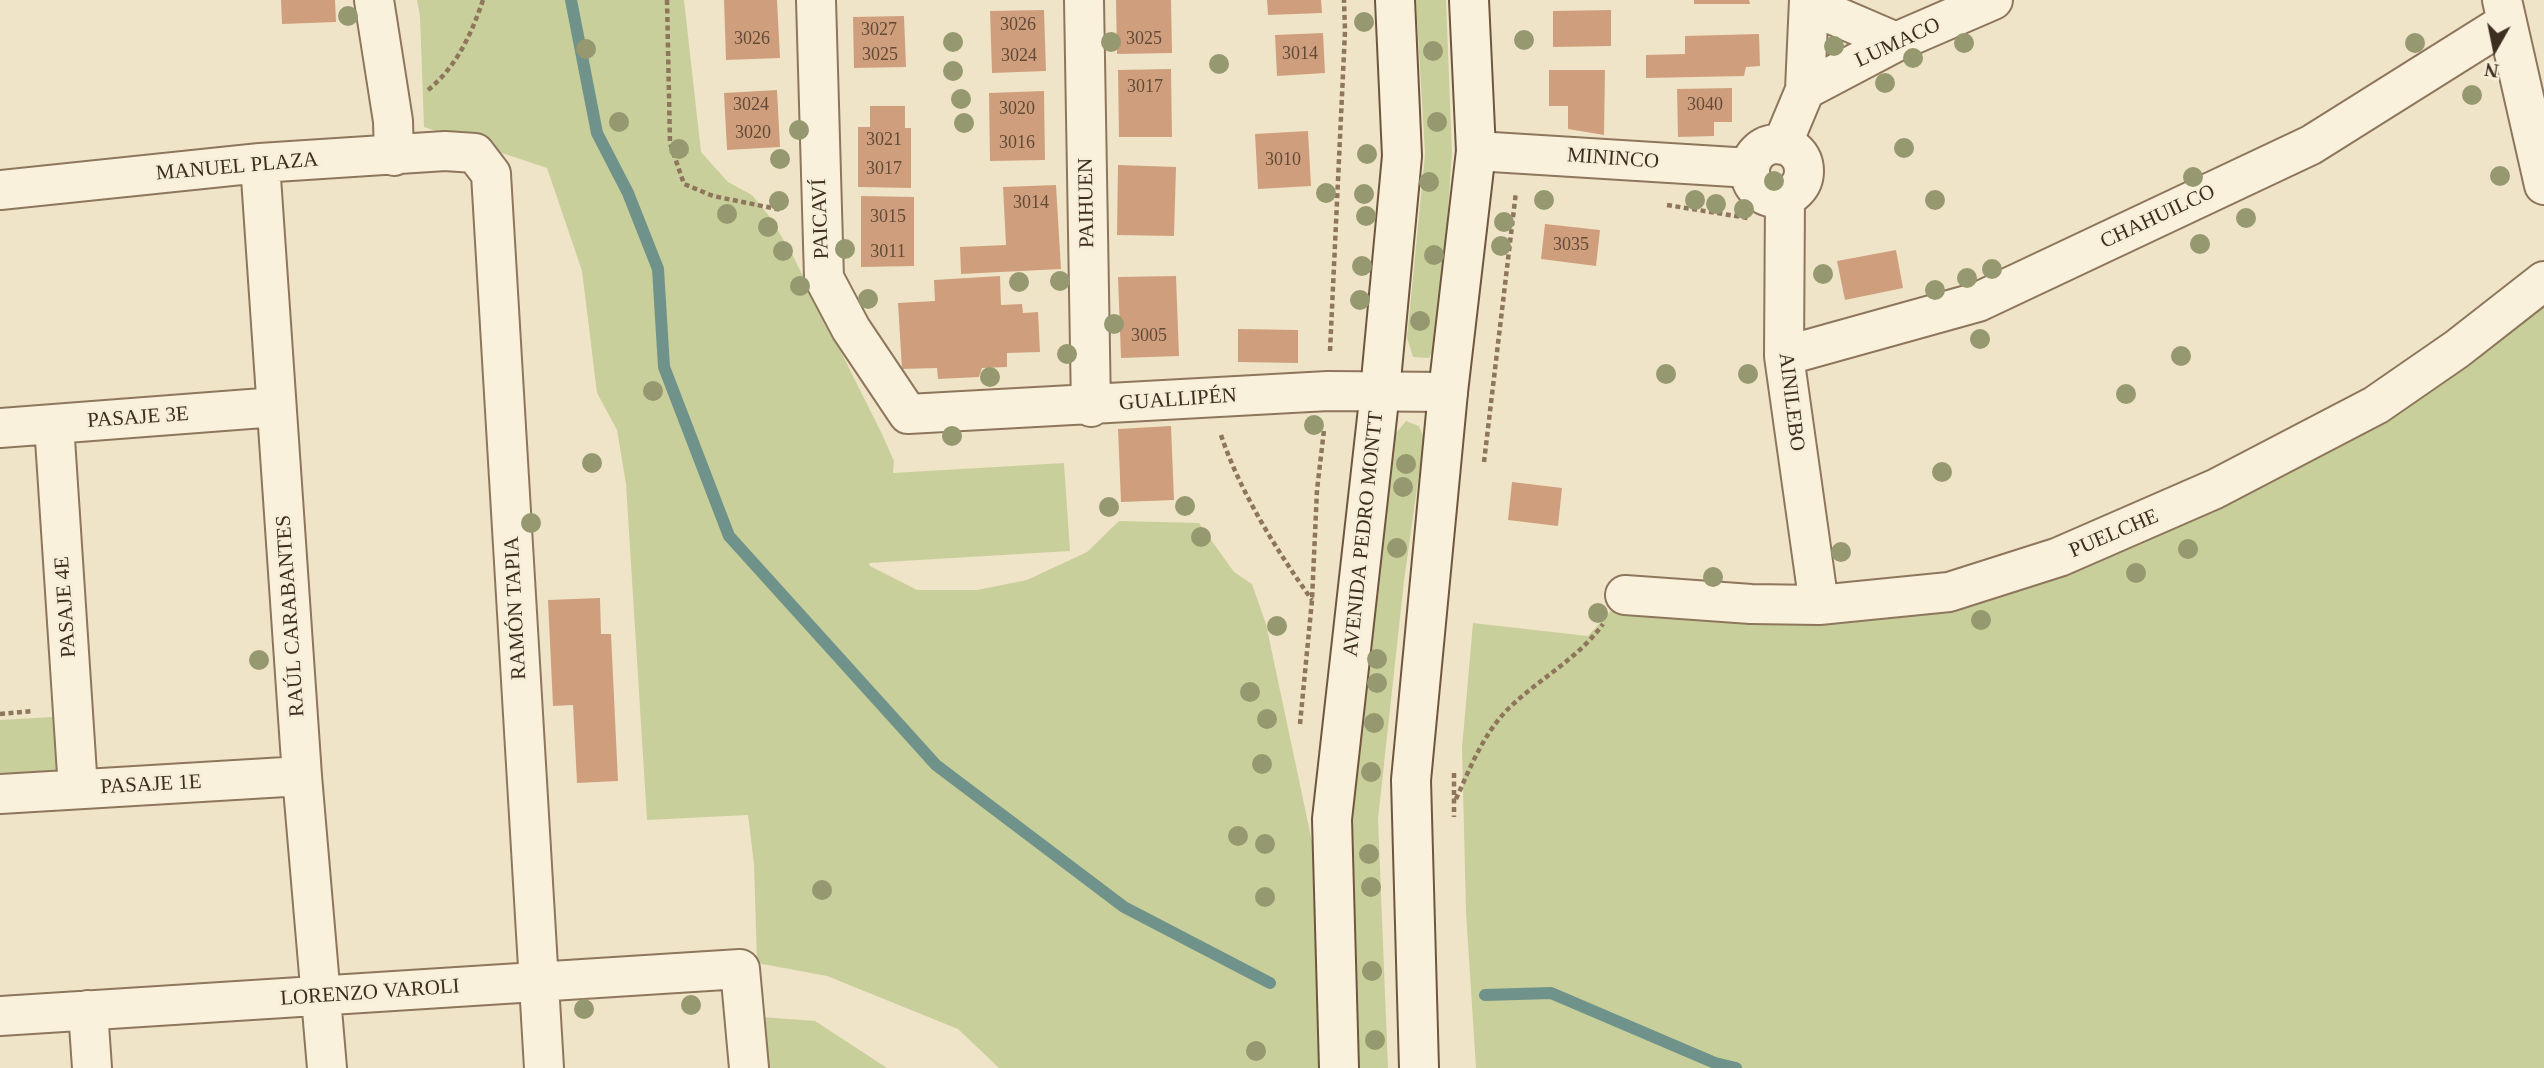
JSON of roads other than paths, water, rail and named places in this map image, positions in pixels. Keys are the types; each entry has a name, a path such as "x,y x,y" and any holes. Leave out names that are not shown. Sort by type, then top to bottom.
{"street":[{"path":"374,0 393,139"},
{"name":"PAICAVÍ","path":"816,0 824,278 850,329 908,414"},
{"name":"PAIHUEN","path":"1084,0 1091,407"},
{"name":"AVENIDA PEDRO MONTT","path":"1339,1068 1332,819 1380,391 1402,156 1395,0"},
{"path":"1419,1068 1410,780 1448,392 1476,151 1469,0"},
{"name":"LUMACO","path":"1805,90 1896,42 1993,0"},
{"path":"1782,145 1805,90 1810,3 1896,42"},
{"path":"2504,11 2544,185"},
{"name":"CHAHUILCO","path":"1784,355 1978,302 2311,145 2504,11"},
{"name":"MANUEL PLAZA","path":"0,190 260,163 393,139 445,151 475,153"},
{"path":"1782,145 1798,154 1805,170 1800,188 1784,211 1775,199 1759,192 1750,177 1750,168 1757,152 1764,147 1782,145"},
{"name":"MININCO","path":"1476,151 1750,168"},
{"name":"RAMÓN TAPIA","path":"475,153 491,174 544,1068"},
{"name":"RAÚL CARABANTES","path":"260,163 302,776 327,1068"},
{"name":"AINILEBO","path":"1784,211 1784,355 1819,605"},
{"name":"PUELCHE","path":"1625,595 1751,604 1819,605 1949,592 2059,557 2123,532 2215,489 2376,405 2457,349 2544,281"},
{"name":"GUALLIPÉN","path":"908,414 1091,407 1328,391 1448,392"},
{"name":"PASAJE 3E","path":"0,428 276,407"},
{"name":"PASAJE 4E","path":"54,424 78,789"},
{"name":"PASAJE 1E","path":"0,794 302,776"},
{"name":"LORENZO VAROLI","path":"0,1016 323,998 740,969 750,1068"},
{"path":"88,1010 92,1068"}],"waterway":[{"path":"571,0 597,133 628,193 658,269 664,367 729,536 936,765 1124,907 1270,983"},
{"path":"1485,995 1551,993 1715,1063 1736,1068"}]}
